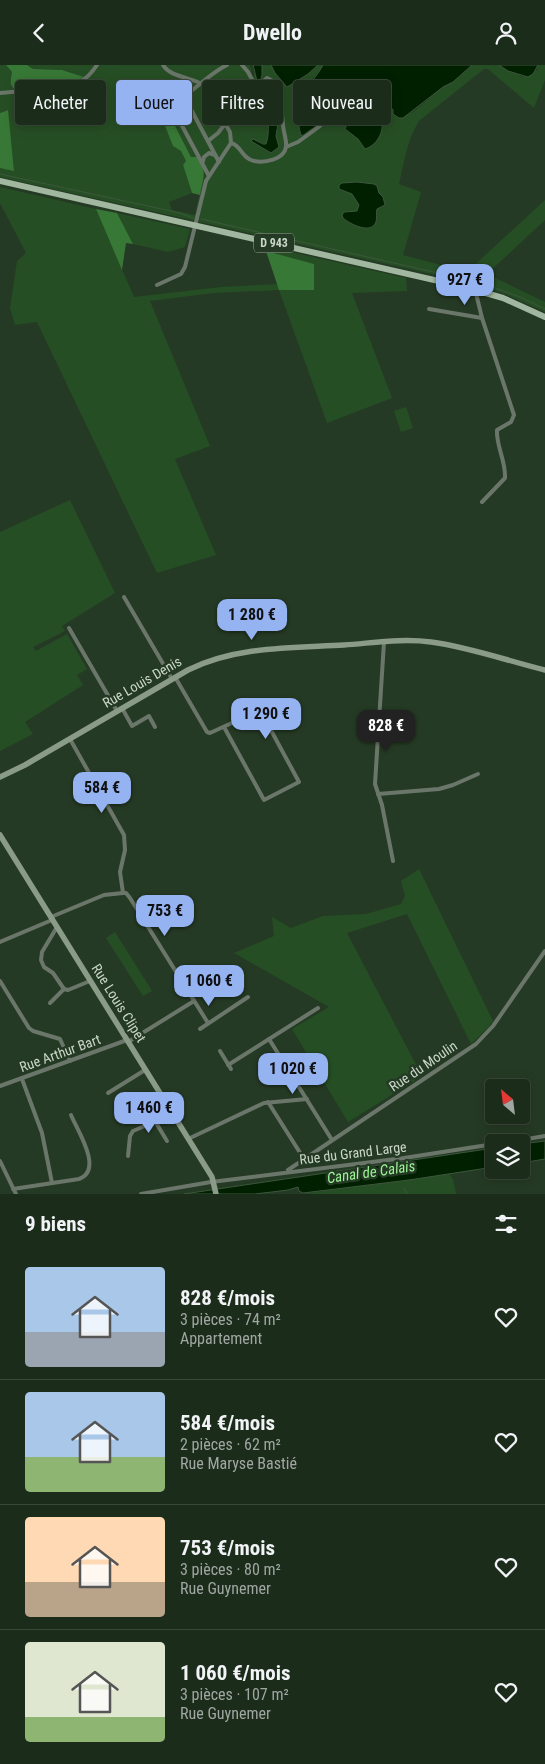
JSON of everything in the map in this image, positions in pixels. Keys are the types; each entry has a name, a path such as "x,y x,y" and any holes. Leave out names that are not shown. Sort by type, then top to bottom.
{"main road":[{"name":"D 943","path":"0,181 475,289 503,298 545,317"}],"street":[{"path":"0,93 67,86 80,82 97,65"},
{"path":"163,65 164,68 172,73 194,79 202,84 192,91"},
{"path":"206,80 216,71 227,65"},
{"path":"226,125 236,145 246,158 256,162 278,158 286,147 282,107 271,80 267,78 258,86 255,85 242,65"},
{"path":"192,113 219,162"},
{"path":"182,125 209,176"},
{"path":"208,141 224,125"},
{"path":"286,147 293,145 320,126"},
{"path":"157,285 181,274 185,267 206,181 231,143 230,132"},
{"path":"231,143 236,145"},
{"path":"204,165 205,155 212,153 215,155"},
{"path":"476,279 475,289 482,318 514,415 511,422 497,429 496,438 504,460 505,477 482,502"},
{"path":"429,309 482,318"},
{"path":"124,597 207,732 210,733 260,711 299,782 264,800 224,727"},
{"path":"69,628 132,726 149,716 155,727"},
{"name":"Rue Louis Denis","path":"0,777 25,765 173,678 206,662 242,652 417,641 440,643 545,670"},
{"path":"384,642 375,786 382,805 393,861"},
{"path":"70,739 124,835 125,850 120,872 123,893"},
{"path":"378,794 439,789 478,774"},
{"name":"Rue Louis Clipet","path":"0,836 215,1183"},
{"path":"0,942 104,895 126,893 208,1023"},
{"path":"57,927 42,952 41,960 44,967 53,973 64,989"},
{"name":"Rue du Moulin","path":"286,1171 476,1044 492,1027 545,951"},
{"path":"0,981 29,1028 60,1039 70,1061"},
{"path":"50,1003 64,989 68,990 90,981"},
{"path":"200,1029 248,997"},
{"name":"Rue Arthur Bart","path":"0,1086 128,1041 194,1001"},
{"path":"220,1051 230,1067 269,1039 318,1008"},
{"path":"269,1039 332,1140"},
{"path":"108,1093 145,1070"},
{"path":"22,1079 42,1133 52,1183"},
{"path":"188,1139 268,1102 277,1103 307,1099"},
{"path":"268,1102 304,1159"},
{"path":"128,1157 132,1133 172,1114"},
{"path":"13,1189 82,1178 86,1175 89,1170 88,1151 71,1115"},
{"path":"155,1121 167,1141"},
{"path":"530,1138 545,1136"},
{"name":"Rue du Grand Large","path":"141,1194 278,1174 286,1171 302,1171 397,1159 485,1145"},
{"path":"0,1161 16,1194"},
{"path":"215,1183 216,1194"}],"shaded area":[{"path":"0,65 6,65 12,72 12,87 15,89 15,125 106,125 106,80 78,80 84,77 62,70 33,69 27,65 250,65 253,77 260,65 271,65 281,80 202,80 202,125 268,125 266,144 251,139 269,152 279,147 276,136 278,125 283,125 283,82 287,87 293,83 293,125 299,125 302,136 317,125 391,125 391,108 395,116 399,118 411,113 472,65 499,65 523,77 537,70 538,65 545,65 545,80 534,108 488,69 484,69 419,121 409,144 399,184 421,192 403,255 467,272 545,200 545,220 487,274 545,302 545,312 505,294 467,282 0,177 0,168 14,170 7,110 0,113","holes":["116,80 192,80 192,125 175,125 191,157 205,175 195,215 172,210 169,202 192,193 183,165 186,161 168,125 116,125"]},
{"path":"318,65 323,65 312,80 298,80"},
{"path":"0,187 96,209 134,297 221,287 277,284 280,290 314,264 266,251 264,246 406,278 407,291 352,293 392,398 327,423 279,290 214,293 150,301 210,446 175,459 216,555 157,573 37,322 15,325 10,308 17,261 26,253 0,203"},
{"path":"117,213 190,229 185,247 168,252 133,244"},
{"path":"406,407 413,428 401,432 394,411"},
{"path":"70,500 115,593 62,626 65,631 33,647 36,651 67,634 87,669 77,675 83,685 25,722 33,734 0,751 0,532"},
{"path":"419,869 493,1021 471,1044 407,914 347,933 422,1076 348,1122 292,1029 329,1007 234,953 274,936 272,917 291,928 323,916 366,914 401,904 405,896 401,881"},
{"path":"115,932 152,991 143,996 106,938"},
{"path":"449,1174 453,1179 456,1194 303,1194"}],"green space":[{"path":"6,65 27,65 33,69 62,70 84,77 78,80 15,80 14,89 11,83 12,72"},
{"path":"8,110 14,171 0,168 0,113"},
{"path":"165,125 175,125 191,157 197,157 203,167 204,175 200,195 192,193 183,165 186,161 181,151 173,146"},
{"path":"96,209 117,213 133,244 126,243 122,270"},
{"path":"266,251 314,264 314,290 279,290"}],"water":[{"path":"253,65 262,65 261,80 257,80"},
{"path":"271,65 318,65 298,80 293,80 293,83 287,87 283,80 275,73"},
{"path":"323,65 472,65 453,82 443,87 403,118 393,114 391,107 391,80 313,80"},
{"path":"499,65 538,65 533,74 528,77 508,71"},
{"path":"269,125 278,125 276,136 279,147 271,153 251,141 253,139 266,144"},
{"path":"298,125 318,125 302,136"},
{"path":"347,125 382,125 380,136 371,146 365,149 358,139 345,129"},
{"path":"357,182 374,184 383,197 385,205 377,209 376,222 370,228 350,223 342,215 344,212 357,211 359,205 352,194 339,189 339,185"},
{"path":"545,1141 545,1159 530,1162 530,1143"},
{"name":"Canal de Calais","path":"485,1149 485,1168 409,1180 303,1193 299,1191 298,1187 255,1194 184,1194"}],"waterway":[{"path":"0,174 180,213 193,218"},
{"path":"201,219 473,281"},
{"path":"479,282 520,297 545,309"},
{"path":"404,1188 407,1194"}]}
